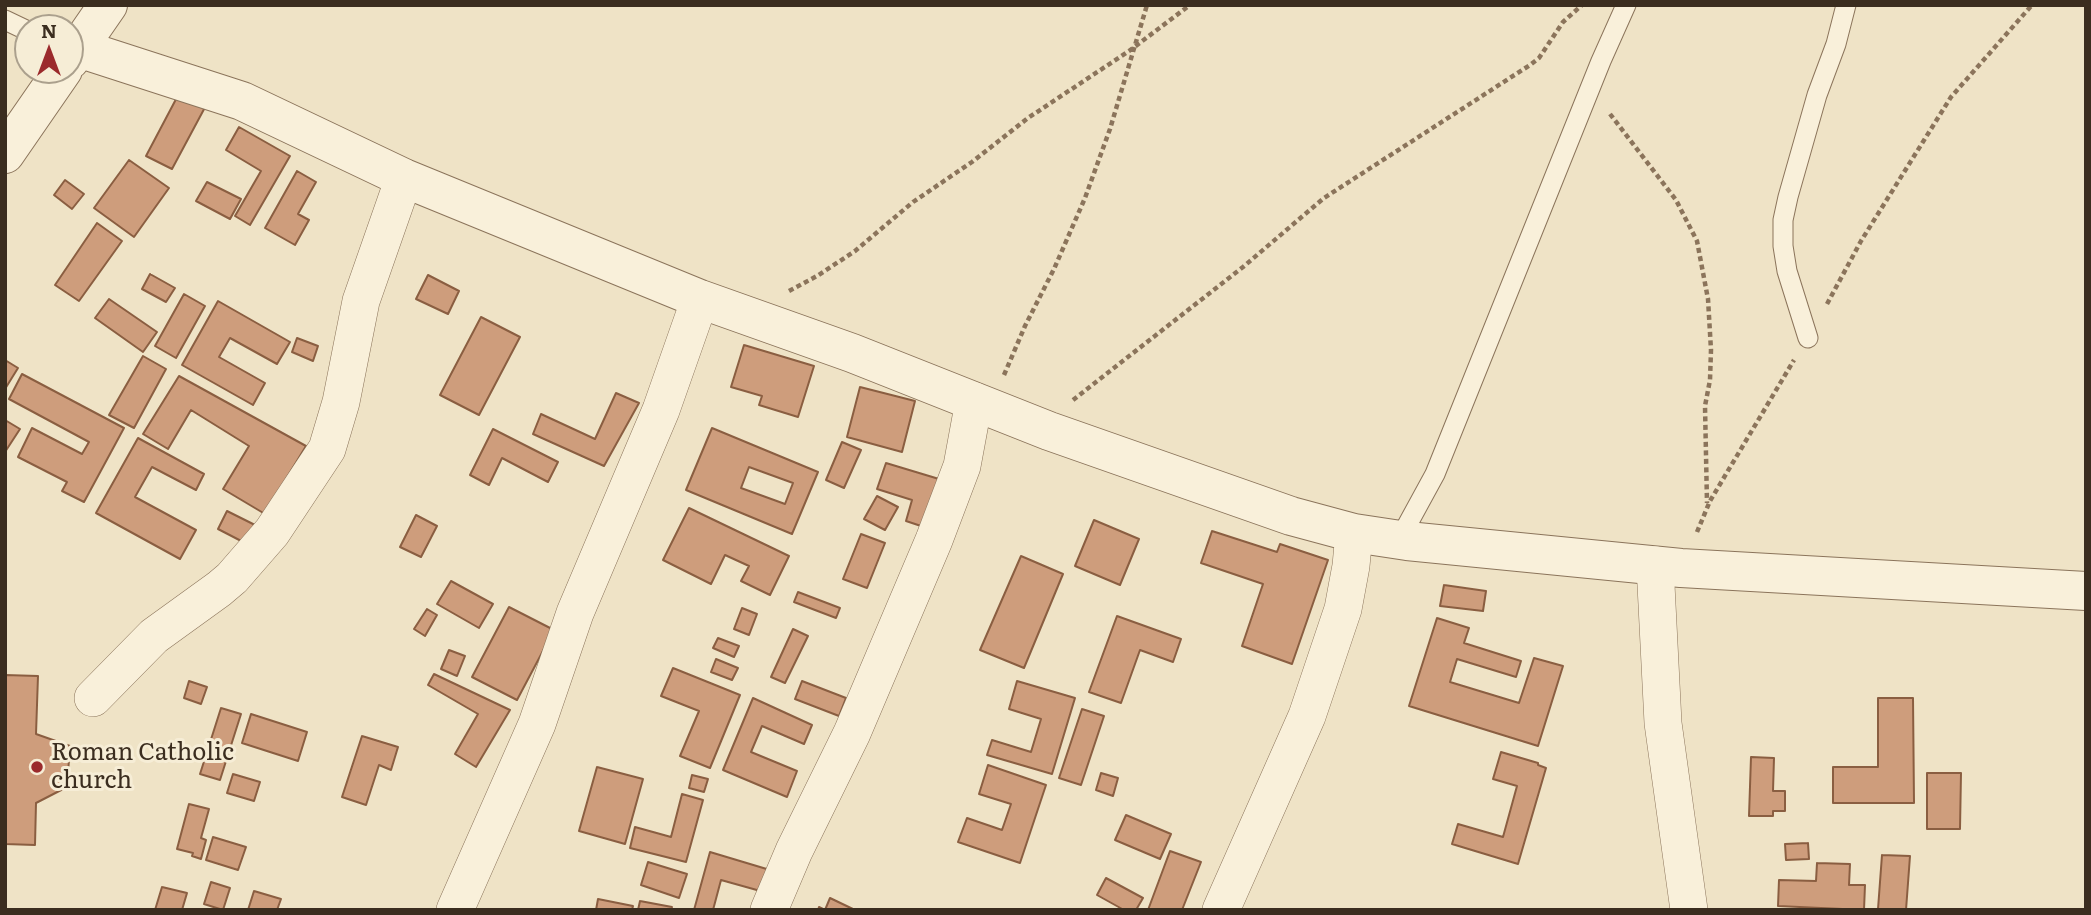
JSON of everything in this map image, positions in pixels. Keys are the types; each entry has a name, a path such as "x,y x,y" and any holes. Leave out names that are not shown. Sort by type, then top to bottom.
{"street":[{"path":"84,40 108,5"},
{"path":"84,63 242,101 404,178 700,299 1040,428 1291,516 1354,533 1399,540 1668,566 2086,591"},
{"path":"5,154 53,84"},
{"path":"93,698 154,636 232,578 272,532 327,449 341,402 361,301 404,178"},
{"path":"455,910 537,724 575,613 661,410 700,299"},
{"path":"769,910 794,851 852,733 929,552 982,405"},
{"path":"1222,910 1307,716 1343,609 1352,566 1354,533"},
{"path":"1668,566 1663,723 1689,910"}],"lane":[{"path":"1399,540 1436,474 1592,82 1626,5"},
{"path":"1808,338 1787,271 1783,220 1787,197 1846,5"}],"path":[{"path":"982,405 1054,269 1085,198 1147,5"},
{"path":"746,315 817,276 855,251 913,202 972,162 1028,118 1136,46 1190,5"},
{"path":"1040,428 1243,267 1324,198 1539,58 1563,22 1582,5"},
{"path":"1668,566 1707,507 1808,338 1861,241 1951,97 2032,5"},
{"path":"1592,82 1628,139 1676,200 1697,241 1708,299 1711,350 1710,380 1705,406 1707,507"}],"building":[{"path":"184,84 210,98 172,169 146,156"},
{"path":"239,127 290,156 250,225 235,216 261,171 226,150"},
{"path":"129,160 169,188 134,237 94,208"},
{"path":"297,171 316,182 298,214 309,220 295,245 265,228"},
{"path":"65,180 84,194 72,209 54,195"},
{"path":"207,182 241,199 230,219 196,201"},
{"path":"97,223 122,241 79,301 55,285"},
{"path":"150,274 175,288 166,302 142,289"},
{"path":"428,275 459,291 448,314 416,299"},
{"path":"184,294 205,306 176,358 155,346"},
{"path":"109,299 157,332 143,352 95,318"},
{"path":"218,301 290,342 277,364 230,338 219,357 265,383 253,405 182,365"},
{"path":"481,317 520,337 479,415 440,395"},
{"path":"297,338 318,346 313,361 292,352"},
{"path":"744,345 814,366 798,417 759,405 762,396 731,387"},
{"path":"143,356 166,369 134,428 109,415"},
{"path":"5,360 18,368 5,389"},
{"path":"22,374 124,428 84,502 62,491 67,482 18,457 32,428 82,454 89,442 9,399"},
{"path":"179,376 306,446 265,514 223,489 249,446 191,410 168,449 143,434"},
{"path":"860,387 915,401 902,452 847,437"},
{"path":"616,393 639,403 604,466 533,434 541,414 595,439"},
{"path":"5,420 20,429 5,452"},
{"path":"712,428 818,472 792,534 686,490","holes":["749,467 793,483 785,504 741,488"]},
{"path":"493,429 558,462 548,482 502,458 489,485 470,475"},
{"path":"138,438 204,474 196,490 152,467 135,497 196,530 180,559 96,513"},
{"path":"842,442 861,450 844,488 826,480"},
{"path":"886,463 939,479 924,527 906,521 912,500 877,489"},
{"path":"877,496 898,507 885,530 864,519"},
{"path":"689,508 789,556 770,595 741,581 749,566 725,555 711,584 663,560"},
{"path":"227,511 257,526 247,544 218,529"},
{"path":"416,515 437,526 421,557 400,547"},
{"path":"1094,520 1139,539 1120,585 1075,566"},
{"path":"1212,531 1277,552 1280,544 1328,560 1292,664 1242,646 1263,584 1201,563"},
{"path":"861,534 885,543 867,588 843,579"},
{"path":"1021,556 1063,574 1024,668 980,650"},
{"path":"451,581 493,604 479,628 437,604"},
{"path":"1444,585 1486,591 1483,611 1440,606"},
{"path":"798,592 840,608 836,618 794,602"},
{"path":"509,607 554,630 517,700 472,677"},
{"path":"742,608 757,614 749,635 734,629"},
{"path":"427,609 437,615 425,636 414,629"},
{"path":"1117,616 1181,639 1173,662 1140,650 1121,703 1089,692"},
{"path":"1437,618 1469,628 1464,643 1521,661 1516,677 1457,659 1450,682 1519,703 1534,658 1563,666 1538,746 1409,706"},
{"path":"793,629 808,636 785,683 771,677"},
{"path":"718,638 739,646 734,657 713,648"},
{"path":"449,650 465,656 457,676 441,669"},
{"path":"716,659 738,668 732,680 711,672"},
{"path":"673,668 740,695 710,768 680,756 699,711 661,696"},
{"path":"434,674 510,710 476,767 455,754 478,714 428,685"},
{"name":"Roman Catholic church","path":"5,675 38,676 36,734 70,746 67,787 36,803 35,845 5,844"},
{"path":"189,681 207,687 201,704 184,698"},
{"path":"802,681 846,698 839,716 795,699"},
{"path":"1017,681 1075,698 1052,774 987,755 992,740 1031,752 1041,719 1009,709"},
{"path":"753,698 812,725 804,744 762,726 751,752 797,771 787,797 723,770"},
{"path":"1878,698 1913,698 1914,803 1833,803 1833,767 1878,767"},
{"path":"221,708 241,714 220,780 200,774"},
{"path":"1082,709 1104,716 1081,785 1059,778"},
{"path":"251,714 307,732 298,761 242,743"},
{"path":"362,736 398,747 391,770 379,765 366,805 342,797"},
{"path":"1501,752 1546,768 1518,864 1452,844 1458,824 1503,837 1517,786 1493,779"},
{"path":"1751,757 1774,758 1773,791 1785,791 1785,811 1773,811 1773,816 1749,816"},
{"path":"988,765 1046,785 1020,863 958,842 967,818 1002,830 1011,804 979,794"},
{"path":"597,767 643,779 625,844 579,831"},
{"path":"1101,773 1118,778 1113,796 1096,790"},
{"path":"1927,773 1961,773 1960,829 1927,829"},
{"path":"233,774 260,782 254,801 227,793"},
{"path":"692,775 708,779 704,792 689,788"},
{"path":"682,794 703,800 686,862 630,848 635,827 671,837"},
{"path":"189,804 209,809 201,838 206,840 201,859 192,856 193,853 177,849"},
{"path":"1126,815 1171,834 1160,859 1115,840"},
{"path":"213,837 246,847 238,870 206,860"},
{"path":"1808,843 1809,859 1786,860 1785,844"},
{"path":"1170,851 1201,862 1182,910 1148,910"},
{"path":"710,852 770,870 764,892 721,880 713,910 694,910"},
{"path":"1882,855 1910,856 1906,910 1878,909"},
{"path":"648,862 687,874 679,898 641,885"},
{"path":"1817,863 1850,864 1849,885 1865,885 1864,910 1778,906 1779,880 1816,881"},
{"path":"1106,878 1143,898 1136,910 1124,910 1097,895"},
{"path":"211,882 230,888 223,910 204,904"},
{"path":"162,887 187,893 182,910 155,910"},
{"path":"254,891 281,899 277,910 248,910"},
{"path":"830,898 855,910 825,910"},
{"path":"598,899 633,906 632,910 596,910"},
{"path":"640,901 672,907 671,910 638,910"}],"place":[{"name":"Roman Catholic church","path":"37,767"}]}
